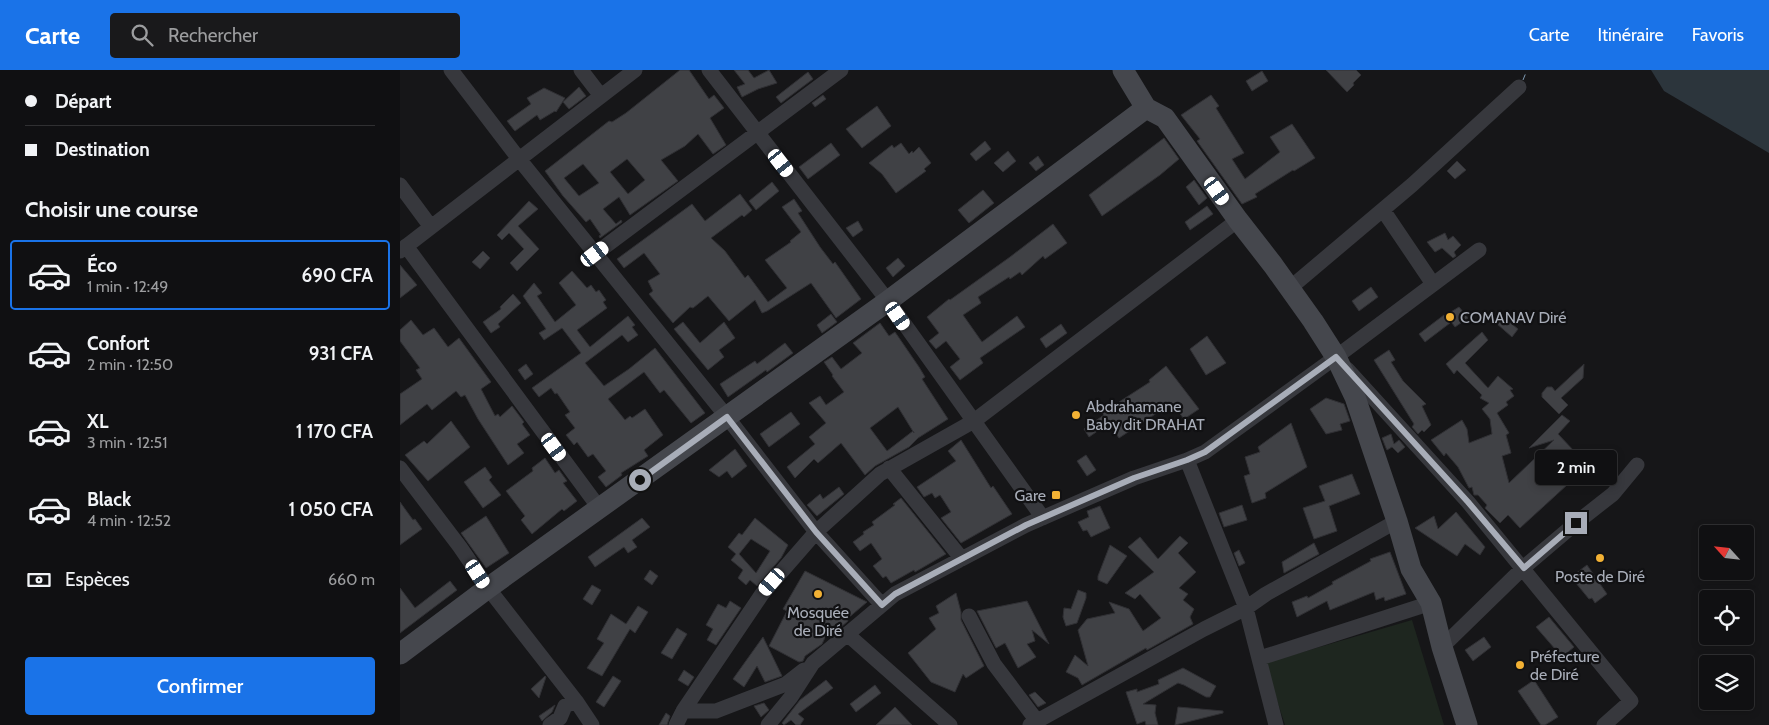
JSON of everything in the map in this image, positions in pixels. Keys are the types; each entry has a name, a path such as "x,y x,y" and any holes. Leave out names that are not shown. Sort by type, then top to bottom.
{"main road":[{"path":"1123,70 1146,108 1165,118 1238,220 1290,288 1336,357 1355,398 1397,521 1411,569 1431,603 1442,647 1467,725"},
{"path":"400,654 488,588 888,301 1146,108"}],"street":[{"path":"451,70 519,159 727,417 816,532 882,605"},
{"path":"581,70 601,96"},
{"path":"600,509 403,249 635,70"},
{"path":"709,70 888,301 1043,518"},
{"path":"595,254 841,70"},
{"path":"1290,288 1412,185 1519,87"},
{"path":"400,185 431,227"},
{"path":"1383,210 1433,284"},
{"path":"676,725 683,710 762,594 816,532 889,468 974,421 1238,220"},
{"path":"683,710 716,711 786,684 895,594 1043,518 1134,478 1205,452 1479,250"},
{"path":"1336,357 1468,502 1524,568 1631,702 1604,725"},
{"path":"1187,460 1246,608 1276,725"},
{"path":"1442,647 1524,568 1576,523 1614,494 1637,464"},
{"path":"400,468 460,547 488,588 576,701 592,725"},
{"path":"889,468 962,559"},
{"path":"969,616 994,664 1033,723 1246,608 1266,594 1397,521"},
{"path":"1260,658 1431,603"},
{"path":"847,634 950,725"},
{"path":"768,725 791,698 813,663"},
{"path":"550,725 560,718 565,706 576,701"}],"shaded area":[{"path":"1651,70 1769,70 1769,153 1664,91"},
{"path":"1412,620 1444,725 1285,725 1265,663"}],"building":[{"path":"680,70 689,70 709,99 714,95 724,108 710,118 726,145 713,154 698,134 685,146 661,160 678,181 630,215 619,197 603,209 616,224 621,220 622,222 600,238 599,236 601,235 590,219 586,222 563,196 545,171 609,121 612,122","holes":["627,159 645,180 628,194 610,172","583,164 599,183 579,196 564,178"]},
{"path":"734,70 748,70 754,78 769,70 777,83 742,97 737,87 745,84"},
{"path":"1326,70 1356,70 1361,75 1347,92"},
{"path":"1262,71 1268,81 1252,91 1246,81"},
{"path":"808,72 813,79 781,103 776,97"},
{"path":"579,87 586,96 569,109 563,102"},
{"path":"544,88 565,98 556,112 540,120 537,115 515,131 507,121 531,104 527,98"},
{"path":"823,95 826,99 815,107 812,103"},
{"path":"1211,95 1219,106 1216,108 1244,153 1232,159 1245,179 1280,152 1270,137 1292,124 1315,158 1255,194 1257,197 1242,204 1197,141 1200,139 1181,115"},
{"path":"877,106 891,126 862,148 846,129"},
{"path":"1164,138 1179,159 1160,175 1102,216 1089,195"},
{"path":"985,141 991,149 976,161 970,154"},
{"path":"831,143 840,155 808,179 799,167"},
{"path":"901,143 909,154 919,147 931,163 924,169 926,171 896,193 882,174 869,163 892,145 894,148"},
{"path":"1008,151 1016,161 1003,172 994,163"},
{"path":"1038,156 1044,165 1036,171 1029,163"},
{"path":"1457,161 1466,170 1455,179 1447,171"},
{"path":"1194,180 1207,198 1199,205 1186,187"},
{"path":"772,182 779,191 756,210 749,201"},
{"path":"983,190 994,203 969,223 958,210"},
{"path":"740,194 752,210 744,217 742,215 711,238 725,251 745,278 748,275 768,302 787,288 765,260 791,242 801,232 782,207 794,199 802,211 798,213 820,247 833,264 835,262 861,299 836,318 811,283 762,313 755,300 729,321 708,296 693,308 690,307 673,323 649,294 653,291 648,281 660,274 644,253 624,268 617,259 692,204 705,221"},
{"path":"529,201 538,209 518,226 539,249 517,271 510,263 524,249 509,233 502,240 497,235"},
{"path":"1207,206 1213,214 1190,230 1185,222"},
{"path":"858,221 863,230 853,237 846,228"},
{"path":"1053,224 1067,243 1045,259 1043,256 1022,275 1020,272 1010,279 1009,277 978,297 981,303 963,315 982,342 1017,316 1025,327 980,358 983,363 960,380 950,367 960,359 946,341 936,349 929,341 939,333 927,317"},
{"path":"1445,233 1448,240 1453,236 1461,245 1454,252 1456,256 1453,258 1442,248 1435,252 1427,242"},
{"path":"483,251 490,258 480,269 472,262"},
{"path":"898,258 905,266 893,277 886,268"},
{"path":"400,265 417,285 400,298"},
{"path":"572,271 587,288 591,285 596,292 599,290 606,300 603,302 607,308 577,330 590,347 628,316 635,325 632,327 638,335 628,342 622,335 585,363 604,386 655,348 705,413 691,423 664,390 660,393 644,372 608,399 625,420 630,416 632,418 645,409 663,435 644,450 648,456 621,473 622,475 606,487 598,477 606,471 593,454 588,457 577,442 574,445 566,435 575,428 565,415 570,412 557,393 555,394 551,388 539,397 532,388 581,353 562,328 544,340 539,333 546,329 523,296 534,283 542,293 537,296 555,322 576,305 559,283"},
{"path":"1371,287 1378,297 1359,311 1352,301"},
{"path":"513,294 521,303 498,324 500,327 491,333 483,322 501,309 500,307"},
{"path":"1459,307 1468,318 1455,327 1446,315"},
{"path":"831,314 837,322 822,333 817,325"},
{"path":"1444,315 1450,323 1425,342 1419,334"},
{"path":"1502,316 1518,329 1512,337 1496,323"},
{"path":"411,320 423,335 434,328 448,347 459,338 491,382 481,389 495,416 498,414 500,417 512,406 524,422 522,424 530,435 517,444 524,453 508,465 465,395 461,397 456,391 432,410 427,404 400,425 400,394 422,379 416,370 420,368 400,341 400,330"},
{"path":"683,322 700,343 724,322 735,338 719,350 724,357 708,370 674,329"},
{"path":"880,323 889,336 895,332 919,367 925,377 922,379 948,419 918,438 909,447 875,466 865,475 841,443 818,463 814,459 795,478 787,467 815,444 809,437 826,423 809,403 820,396 826,405 844,392 824,362 832,357 841,369 862,353 853,343","holes":["898,407 913,431 887,451 870,428"]},
{"path":"1061,324 1067,333 1046,348 1040,339"},
{"path":"1482,332 1488,340 1465,363 1488,388 1498,376 1513,389 1510,390 1514,396 1506,402 1508,405 1497,413 1509,433 1506,435 1511,453 1502,456 1509,483 1554,440 1529,448 1562,415 1570,421 1558,434 1575,452 1554,471 1567,485 1520,528 1508,515 1500,523 1485,508 1487,505 1478,495 1474,495 1472,487 1469,488 1458,467 1446,453 1444,456 1431,440 1462,420 1467,429 1469,443 1492,434 1490,419 1482,409 1489,403 1480,398 1482,395 1457,370 1454,374 1446,364"},
{"path":"1207,336 1226,363 1206,375 1190,349"},
{"path":"785,343 793,353 728,397 720,384 755,361 757,364"},
{"path":"1389,350 1395,360 1391,362 1403,381 1426,404 1422,406 1431,425 1424,432 1422,430 1418,434 1412,427 1414,424 1374,360"},
{"path":"526,364 533,374 525,380 518,370"},
{"path":"1584,364 1583,378 1561,398 1568,405 1559,414 1542,397 1542,393 1547,387 1552,387 1555,391"},
{"path":"1166,366 1199,409 1184,419 1172,403 1119,438 1109,423 1089,437 1084,429 1104,415 1102,413 1150,382 1149,380"},
{"path":"1326,398 1344,404 1350,421 1340,424 1342,430 1326,434 1310,409"},
{"path":"791,412 800,424 769,447 760,434"},
{"path":"451,421 470,447 428,481 405,455 424,441 427,444"},
{"path":"1291,423 1307,467 1265,493 1266,498 1252,503 1244,476 1250,474 1245,457 1260,452 1258,447"},
{"path":"1391,434 1394,444 1399,440 1405,447 1398,453 1392,447 1387,450 1382,438"},
{"path":"961,440 991,488 993,486 1012,514 961,543 941,518 951,512 940,495 935,498 932,493 924,497 917,487 956,461 948,451"},
{"path":"735,449 747,466 732,478 727,471 719,477 709,470"},
{"path":"1086,455 1096,470 1087,476 1077,461"},
{"path":"545,458 555,473 559,470 567,481 563,483 577,501 564,511 562,509 532,534 521,520 525,516 506,491 533,471 532,468"},
{"path":"485,467 492,477 489,480 501,495 483,508 464,482"},
{"path":"1352,474 1360,494 1329,506 1337,531 1314,539 1303,508 1325,501 1319,486"},
{"path":"839,487 844,494 817,516 807,505 820,494 823,499"},
{"path":"901,498 946,554 891,583 886,576 883,578 873,566 882,559 871,543 860,551 853,542 874,525 872,522 895,505 893,504"},
{"path":"400,502 422,529 400,545"},
{"path":"1242,505 1247,520 1224,527 1219,513"},
{"path":"1100,506 1110,528 1091,537 1087,530 1083,531 1078,522 1089,517 1087,511"},
{"path":"1456,512 1485,547 1480,555 1465,544 1457,556 1415,528 1434,516 1438,529"},
{"path":"486,516 509,553 486,568 461,533"},
{"path":"642,518 650,527 632,540 637,547 628,553 624,547 595,567 588,557"},
{"path":"755,518 788,545 781,558 757,586 750,580 746,585 738,578 743,570 731,560 736,554 728,547 739,533 742,535","holes":["751,539 770,551 756,573 739,554"]},
{"path":"1180,536 1188,543 1178,553 1196,572 1179,588 1188,594 1183,600 1194,609 1190,617 1193,624 1147,650 1146,648 1082,685 1078,678 1066,672 1075,655 1088,666 1078,630 1087,619 1115,613 1109,602 1129,609 1143,631 1161,618 1140,594 1135,599 1125,593 1154,572 1128,547 1140,537 1158,559"},
{"path":"1314,543 1319,554 1284,573 1282,562"},
{"path":"1110,545 1127,556 1107,584 1098,580 1098,576"},
{"path":"1239,550 1245,563 1239,566 1234,553"},
{"path":"1390,552 1406,594 1385,601 1384,597 1376,600 1374,592 1330,610 1327,601 1297,617 1292,602 1307,596 1308,598 1333,584 1332,582 1371,561 1370,559"},
{"path":"1587,565 1607,594 1595,603 1592,598 1589,599 1571,577"},
{"path":"650,570 658,576 652,585 644,579"},
{"path":"805,571 867,602 833,634 828,631 822,644 805,656 803,661 799,662 769,646 787,611 783,609"},
{"path":"450,581 457,590 400,633 400,588 415,608"},
{"path":"592,585 601,590 592,605 583,599"},
{"path":"1078,590 1086,593 1086,598 1077,623 1066,626 1063,617 1064,608 1071,609"},
{"path":"956,593 961,620 984,666 966,678 963,674 955,692 931,682 908,653 936,629 929,618 939,613 936,606"},
{"path":"730,601 741,608 716,645 707,640 713,629 706,625 718,604 726,608"},
{"path":"1027,601 1049,644 1032,630 1035,641 1027,644 1036,657 1018,668 1005,643 996,648 977,611"},
{"path":"638,606 648,612 635,633 630,629 602,676 587,668 604,643 597,639 611,614 626,624"},
{"path":"1549,617 1574,647 1562,657 1536,627"},
{"path":"677,628 687,634 672,659 661,653"},
{"path":"763,637 782,676 765,682 757,666 744,687 733,679"},
{"path":"1484,637 1491,647 1473,661 1465,650"},
{"path":"1183,668 1216,686 1210,697 1206,697 1178,683 1143,704 1156,705 1155,713 1158,725 1146,725 1145,721 1137,724 1126,692 1137,689 1137,692 1159,684 1158,680"},
{"path":"684,670 694,677 688,686 678,680"},
{"path":"613,676 621,681 604,707 596,702"},
{"path":"546,677 539,698 531,689"},
{"path":"826,680 833,688 798,714 804,719 800,725 796,725 791,720 784,725 782,723 800,700"},
{"path":"1534,680 1558,717 1545,725 1541,725 1518,691"},
{"path":"875,685 881,693 856,712 850,704"},
{"path":"1035,692 1046,703 1038,707 1029,695"},
{"path":"764,703 769,710 761,717 754,706"},
{"path":"555,705 552,712 542,721 539,716"},
{"path":"895,707 912,725 876,725"},
{"path":"1178,707 1223,711 1223,713 1175,725"},
{"path":"666,713 670,716 667,725 659,725"}],"ferry route":[{"path":"1523,80 1527,70"}],"place":[{"name":"COMANAV Diré","path":"1450,317"},
{"name":"Abdrahamane Baby dit DRAHAT","path":"1076,415"},
{"name":"Gare","path":"1056,495"},
{"name":"Poste de Diré","path":"1600,558"},
{"name":"Mosquée de Diré","path":"818,594"},
{"name":"Préfecture de Diré","path":"1520,665"}],"route":[{"path":"640,480 727,417 816,532 882,605 895,594 1026,525 1134,478 1205,452 1336,357 1468,502 1524,568 1576,523"}]}
